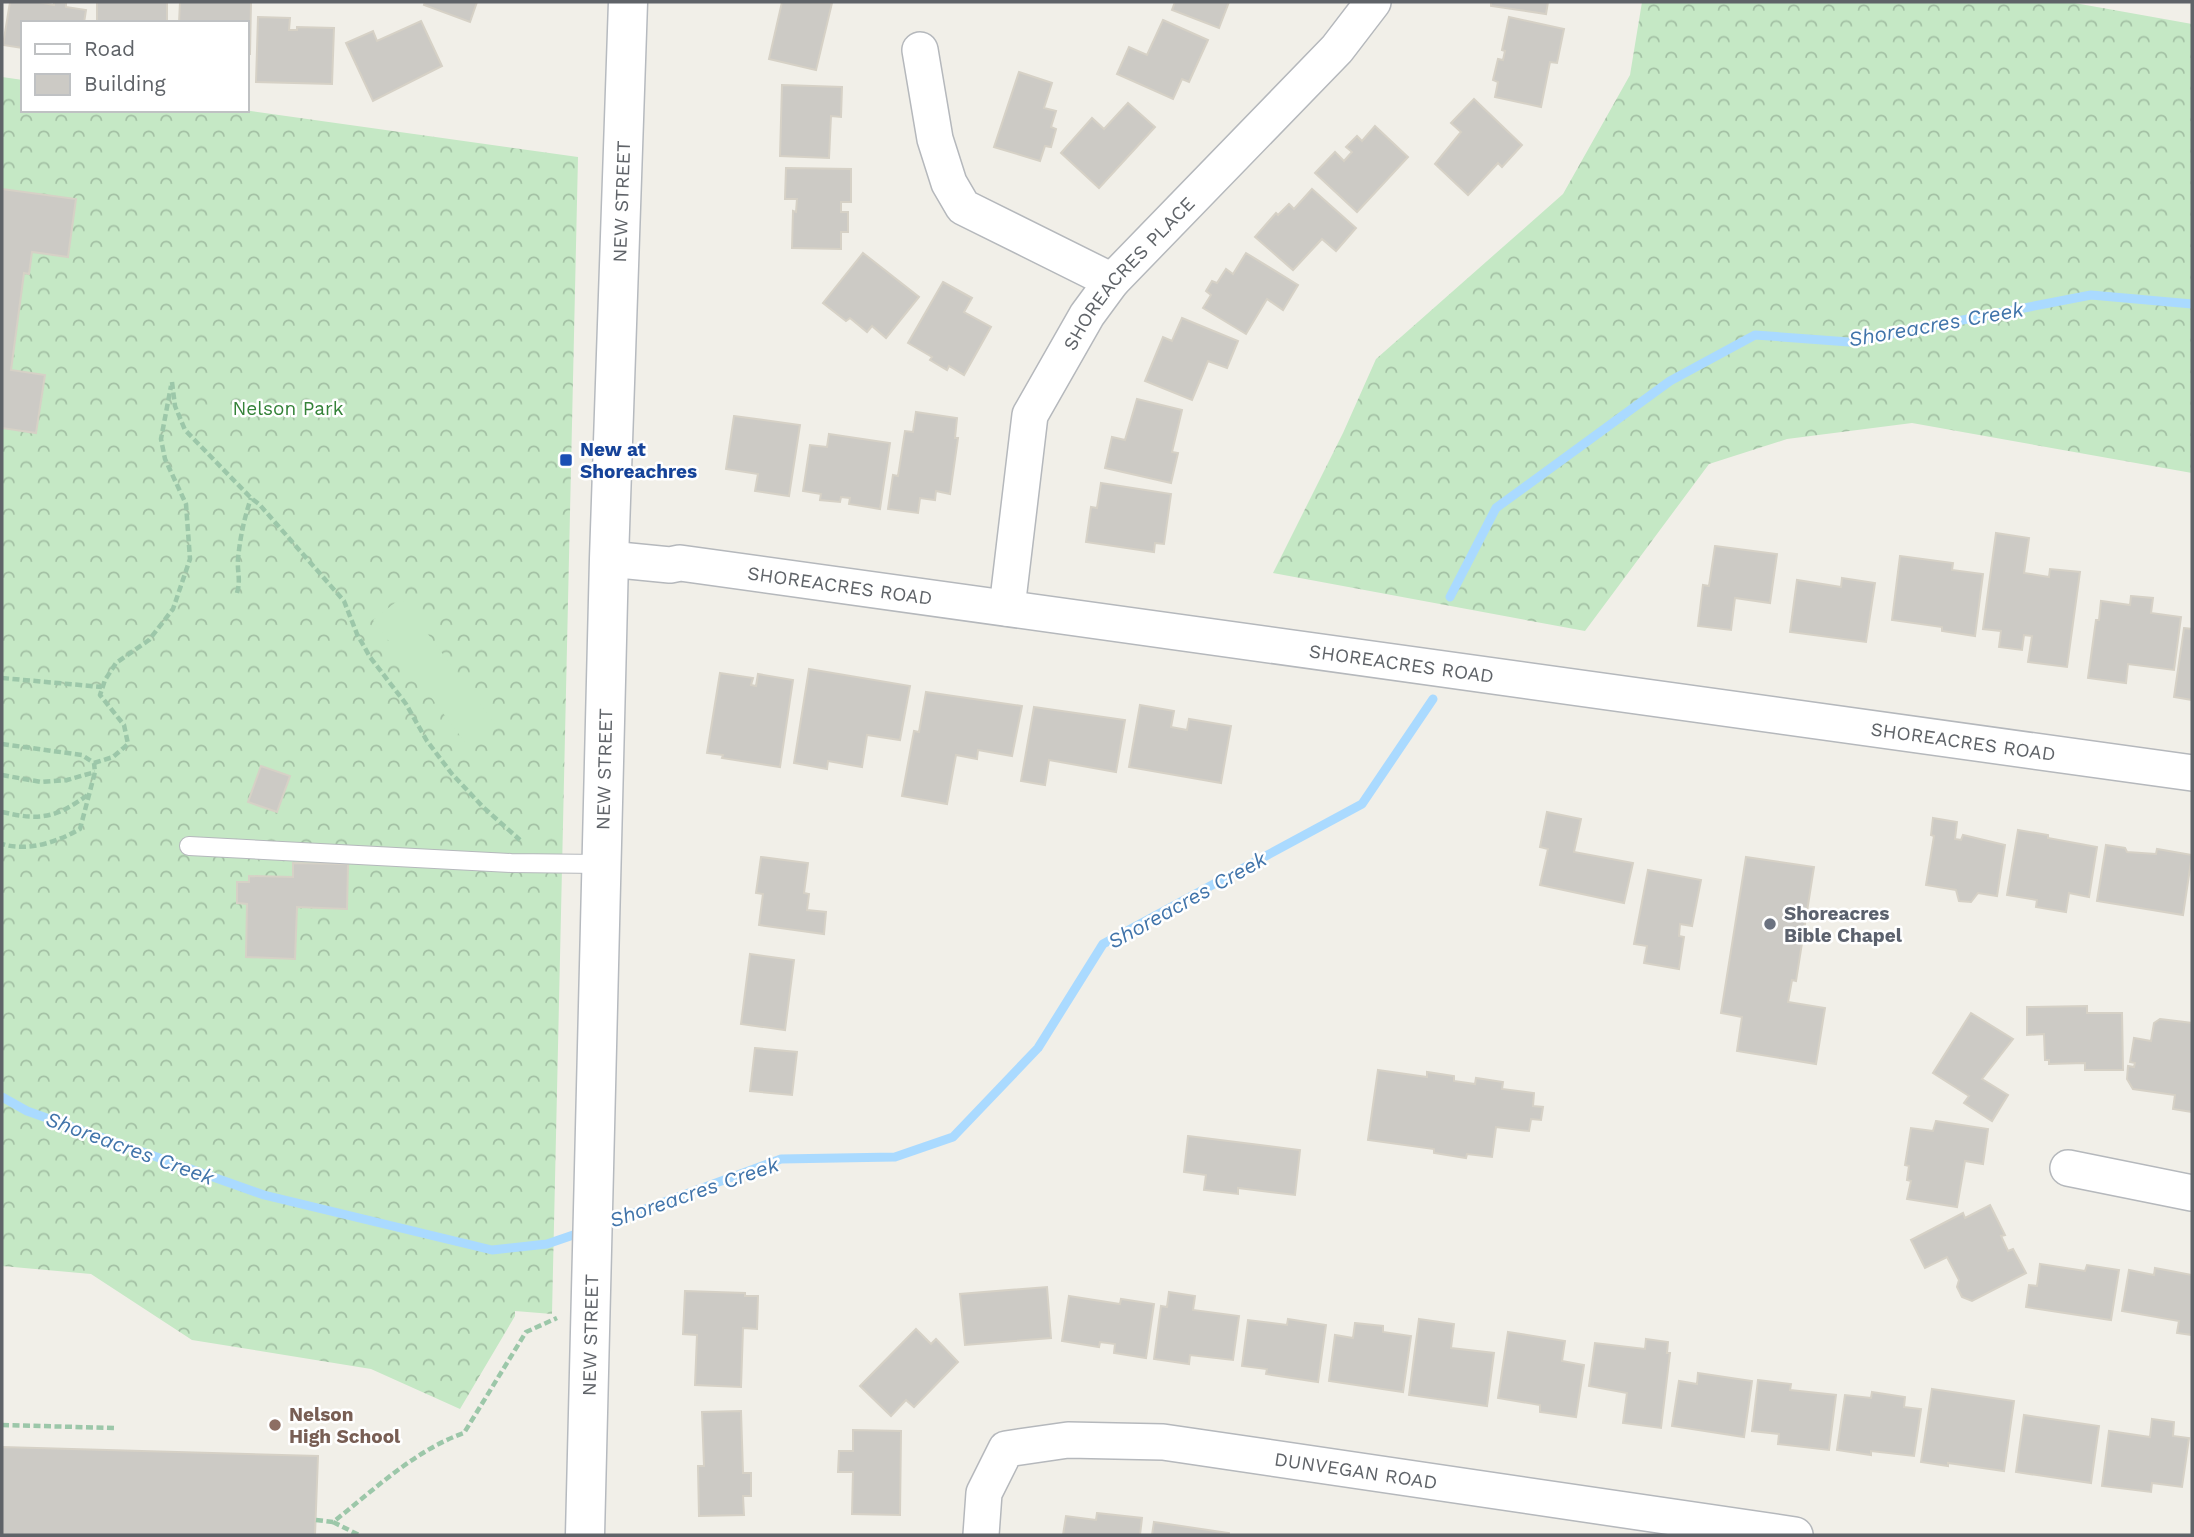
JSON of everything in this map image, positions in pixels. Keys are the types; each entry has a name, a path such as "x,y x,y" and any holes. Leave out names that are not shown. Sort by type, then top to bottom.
{"main road":[{"name":"NEW STREET","path":"585,1535 609,559 628,2"}],"street":[{"name":"SHOREACRES PLACE","path":"1007,608 1030,415 1087,315 1112,281 1337,49 1373,2"},
{"path":"920,50 935,139 949,183 963,208 1112,281"},
{"name":"SHOREACRES ROAD","path":"609,559 670,565 680,563 2192,773"},
{"path":"2068,1168 2192,1193"},
{"name":"DUNVEGAN ROAD","path":"981,1535 984,1493 1006,1449 1068,1440 1163,1442 1796,1535"}],"lane":[{"path":"190,846 511,863 601,864"}],"path":[{"path":"94,763 113,757 128,744 124,725 100,695 102,687 116,663 149,640 173,609 190,559 186,504 165,459 161,439 172,382 175,406 186,430 251,498 260,504 344,601 357,634 370,657 406,704 427,741 452,774 519,840 529,840"},
{"path":"237,593 240,582 237,564 241,527 251,498"},
{"path":"2,678 102,687"},
{"path":"2,744 82,755 94,763 95,772 80,830 61,840 35,846 11,847 2,844"},
{"path":"2,775 41,782 67,780 95,772"},
{"path":"2,811 22,817 47,817 67,810 89,794"},
{"path":"333,1522 440,1441 464,1433 526,1332 591,1286"},
{"path":"2,1425 115,1428"},
{"path":"316,1520 333,1522 359,1535"}],"green space":[{"path":"1642,2 2069,2 2192,24 2192,473 1912,423 1787,439 1709,464 1585,631 1273,573 1343,433 1376,359 1563,194 1630,75"},
{"name":"Nelson Park","path":"2,77 21,80 21,112 248,111 578,157 552,1314 515,1311 515,1316 460,1409 371,1369 192,1340 91,1274 2,1266"},
{"path":"401,598 495,724 467,745 373,620"}],"building":[{"path":"10,2 54,5 54,2 66,3 66,7 86,10 84,21 21,21 21,48 3,45"},
{"path":"97,2 167,2 167,21 97,21"},
{"path":"180,2 251,2 250,54 248,21 179,21"},
{"path":"425,2 477,2 470,22 424,5"},
{"path":"782,2 832,3 816,70 769,59"},
{"path":"1175,2 1229,2 1219,28 1172,10"},
{"path":"1491,2 1548,2 1546,14 1491,6"},
{"path":"258,17 290,18 289,30 297,30 297,27 334,28 332,84 256,82"},
{"path":"1509,17 1564,29 1557,63 1550,62 1541,107 1495,97 1498,82 1493,80 1498,59 1503,60 1505,51 1502,50"},
{"path":"1163,20 1208,40 1189,82 1182,79 1173,99 1117,74 1129,47 1147,55"},
{"path":"421,21 442,66 373,101 346,43 373,31 377,41"},
{"path":"1019,72 1052,83 1044,108 1056,111 1051,127 1056,129 1051,147 1045,146 1040,161 994,147"},
{"path":"782,85 842,87 841,117 831,116 829,158 780,156"},
{"path":"1474,99 1522,145 1502,167 1498,163 1468,195 1435,164 1461,132 1451,123"},
{"path":"1128,103 1155,127 1099,188 1061,153 1092,118 1104,129"},
{"path":"1375,126 1408,157 1357,212 1315,173 1335,152 1344,161 1352,152 1346,147 1357,136 1362,141"},
{"path":"786,168 851,169 851,202 841,202 841,212 848,212 848,232 841,232 841,249 792,248 793,211 796,212 797,199 785,199"},
{"path":"2,189 76,199 68,257 32,252 29,274 24,273 11,370 45,375 36,433 2,428"},
{"path":"1312,189 1356,228 1336,251 1322,239 1293,270 1255,237 1276,213 1278,215 1289,204 1294,209"},
{"path":"863,253 919,297 886,338 872,326 867,332 850,318 846,321 823,303"},
{"path":"1246,253 1298,285 1283,310 1267,299 1246,334 1203,308 1211,295 1206,291 1212,281 1217,283 1226,269 1233,274"},
{"path":"943,282 972,298 964,312 991,327 964,375 949,366 947,370 930,360 932,357 908,343"},
{"path":"1182,318 1238,341 1227,368 1208,361 1192,400 1145,381 1163,337 1172,341"},
{"path":"1137,399 1182,410 1172,452 1178,453 1171,483 1105,468 1112,437 1125,440"},
{"path":"916,412 957,418 955,438 958,438 950,494 936,491 935,500 920,498 918,513 888,509 893,475 898,476 905,431 913,432"},
{"path":"734,416 800,425 789,496 755,491 758,474 726,469"},
{"path":"829,434 890,443 880,509 849,504 850,498 841,497 840,502 820,500 821,494 803,491 810,445 827,447"},
{"path":"1101,483 1171,494 1164,544 1155,543 1154,552 1086,542 1091,507 1097,508"},
{"path":"1996,533 2029,538 2024,573 2049,577 2050,569 2080,572 2067,667 2028,662 2032,636 2024,635 2022,650 1999,647 2001,631 1983,629"},
{"path":"1715,546 1777,554 1770,603 1735,598 1731,630 1698,626 1703,585 1709,586"},
{"path":"1900,556 1953,563 1952,570 1983,574 1975,636 1942,631 1942,627 1892,620"},
{"path":"1842,578 1875,583 1866,642 1790,632 1797,580 1841,587"},
{"path":"2131,596 2153,598 2151,613 2181,617 2174,670 2128,664 2126,683 2088,678 2101,601 2130,605"},
{"path":"2184,628 2192,629 2192,700 2174,697"},
{"path":"809,669 910,686 900,740 867,735 862,767 828,761 827,769 794,763"},
{"path":"720,673 753,678 751,685 756,686 758,674 793,680 780,767 707,753"},
{"path":"926,692 1022,706 1012,756 978,750 977,759 956,755 947,804 902,796 914,731 919,732"},
{"path":"1140,705 1174,711 1171,727 1187,730 1189,719 1231,726 1221,783 1129,767"},
{"path":"1034,707 1125,720 1116,772 1049,760 1045,785 1021,781"},
{"path":"261,766 290,776 277,812 248,802"},
{"path":"1547,812 1581,819 1574,852 1633,863 1624,903 1540,885 1548,849 1540,847"},
{"path":"1933,818 1957,822 1955,839 1961,840 1963,835 2005,845 1997,896 1978,893 1971,902 1959,901 1956,890 1926,885 1934,836 1931,835"},
{"path":"2018,830 2097,847 2089,897 2069,893 2066,912 2036,907 2037,900 2007,895"},
{"path":"2106,845 2125,848 2127,852 2156,854 2157,849 2192,855 2183,915 2097,901"},
{"path":"761,857 808,863 804,893 809,894 807,910 826,912 824,934 759,925 763,894 756,893"},
{"name":"Shoreacres Bible Chapel","path":"1746,857 1814,867 1796,981 1792,980 1788,1002 1825,1008 1816,1064 1737,1051 1742,1017 1721,1013"},
{"path":"293,863 348,864 347,909 297,907 295,959 246,957 247,904 237,903 237,882 249,882 249,876 293,877"},
{"path":"1648,870 1701,880 1692,926 1680,924 1679,936 1684,937 1679,969 1644,963 1647,946 1634,944"},
{"path":"750,954 794,960 785,1030 741,1024"},
{"path":"2087,1006 2087,1013 2122,1013 2123,1070 2085,1070 2085,1063 2049,1064 2049,1060 2045,1060 2044,1034 2027,1035 2027,1007"},
{"path":"1971,1013 2013,1039 1982,1079 2008,1095 1992,1121 1964,1103 1969,1096 1933,1073"},
{"path":"2160,1019 2192,1023 2192,1112 2173,1109 2175,1095 2133,1089 2127,1079 2128,1066 2134,1067 2135,1063 2130,1062 2134,1038 2151,1041 2154,1023"},
{"path":"755,1048 797,1052 792,1095 750,1091"},
{"path":"1378,1070 1427,1077 1427,1072 1454,1076 1454,1081 1475,1084 1476,1078 1503,1082 1502,1089 1534,1093 1533,1106 1543,1107 1541,1120 1531,1119 1529,1131 1496,1127 1492,1157 1467,1154 1466,1158 1434,1153 1434,1149 1368,1140"},
{"path":"1936,1121 1988,1129 1983,1164 1965,1161 1957,1207 1907,1199 1911,1181 1907,1180 1909,1166 1905,1165 1911,1128 1933,1131"},
{"path":"1188,1136 1300,1150 1295,1195 1238,1188 1238,1194 1204,1190 1206,1175 1184,1172"},
{"path":"1990,1205 2005,1235 2001,1236 2008,1251 2013,1249 2026,1273 1972,1301 1962,1297 1957,1287 1959,1280 1947,1257 1925,1268 1911,1240 1963,1213 1965,1218"},
{"path":"2040,1264 2085,1271 2087,1265 2119,1270 2111,1320 2026,1307 2029,1285 2037,1286"},
{"path":"2155,1268 2192,1275 2192,1335 2177,1333 2179,1321 2122,1311 2129,1270 2154,1275"},
{"path":"1047,1287 1051,1338 965,1345 960,1294"},
{"path":"685,1291 745,1293 745,1296 758,1296 757,1329 743,1328 741,1387 695,1385 697,1335 683,1334"},
{"path":"1169,1292 1195,1296 1193,1310 1239,1316 1233,1360 1190,1355 1189,1364 1154,1359 1161,1306 1167,1307"},
{"path":"1069,1296 1120,1304 1121,1299 1154,1304 1146,1358 1114,1353 1115,1344 1100,1342 1099,1347 1062,1341"},
{"path":"1288,1319 1326,1325 1318,1382 1266,1374 1267,1369 1242,1366 1248,1320 1287,1325"},
{"path":"1419,1319 1454,1324 1451,1348 1494,1353 1487,1406 1409,1395"},
{"path":"1355,1323 1383,1326 1383,1332 1411,1336 1403,1392 1329,1381 1335,1335 1353,1338"},
{"path":"916,1329 931,1344 936,1339 958,1362 914,1407 906,1400 891,1416 860,1386"},
{"path":"1508,1332 1565,1341 1562,1361 1584,1365 1576,1417 1540,1412 1540,1405 1498,1398"},
{"path":"1646,1339 1668,1342 1667,1353 1670,1353 1661,1428 1623,1423 1627,1393 1589,1386 1595,1343 1645,1349"},
{"path":"1698,1373 1752,1381 1744,1437 1672,1426 1679,1381 1697,1384"},
{"path":"1758,1380 1791,1384 1790,1390 1836,1395 1829,1450 1778,1444 1779,1434 1752,1431"},
{"path":"1932,1389 2014,1401 2004,1471 1921,1462"},
{"path":"1872,1392 1905,1397 1904,1407 1921,1409 1914,1456 1871,1451 1871,1455 1837,1450 1845,1395 1871,1398"},
{"path":"741,1411 743,1473 751,1473 751,1496 743,1496 744,1515 699,1516 698,1466 704,1466 702,1412"},
{"path":"2024,1415 2099,1426 2091,1483 2016,1472"},
{"path":"2152,1419 2174,1422 2173,1436 2189,1438 2182,1487 2152,1483 2151,1492 2102,1486 2109,1431 2150,1437"},
{"path":"853,1430 901,1431 900,1515 852,1514 853,1472 838,1472 839,1451 853,1451"},
{"path":"2,1447 318,1456 315,1535 2,1535"},
{"path":"1097,1513 1142,1518 1140,1535 1063,1535 1066,1516 1096,1520"},
{"path":"1154,1522 1229,1533 1229,1535 1152,1535"}],"waterway":[{"name":"Shoreacres Creek","path":"1450,597 1496,508 1670,381 1755,335 1849,342 2091,295 2192,304"},
{"name":"Shoreacres Creek","path":"602,1225 781,1159 895,1157 953,1137 1038,1048 1103,944 1362,804 1433,699"},
{"name":"Shoreacres Creek","path":"2,1097 27,1111 264,1195 492,1250 547,1244 582,1232"}],"place":[{"name":"New at Shoreachres","path":"566,460"},
{"name":"Shoreacres Bible Chapel","path":"1770,924"},
{"name":"Nelson High School","path":"275,1425"}]}
